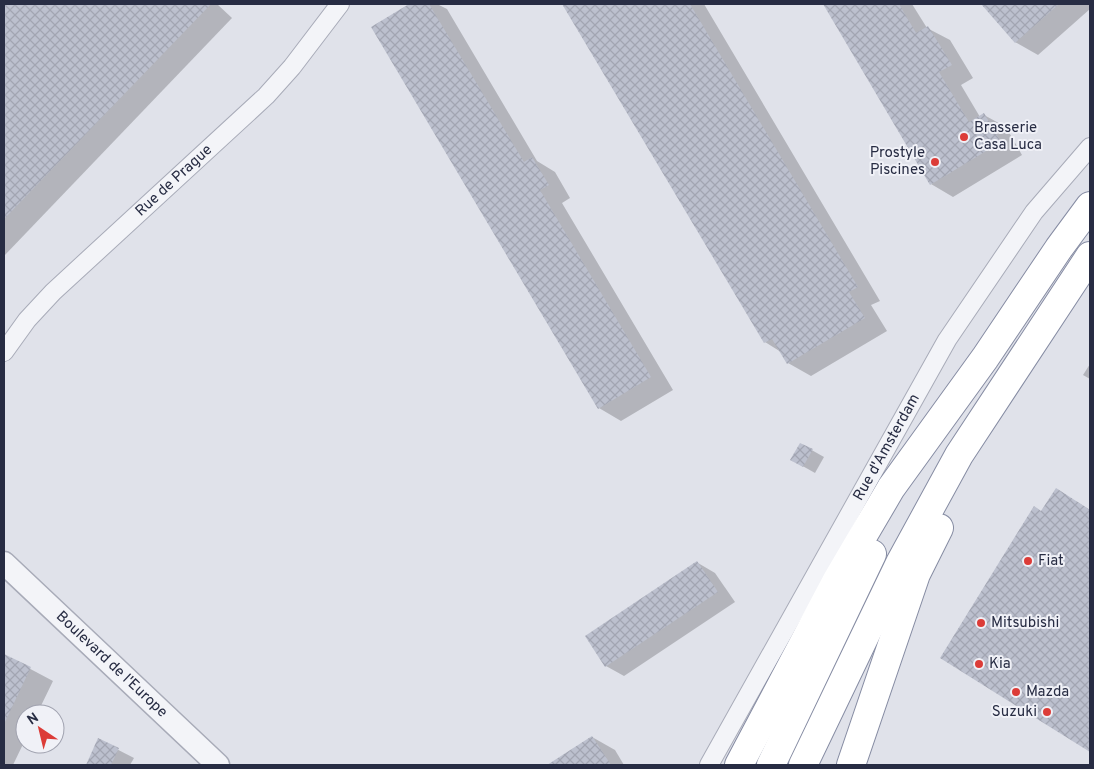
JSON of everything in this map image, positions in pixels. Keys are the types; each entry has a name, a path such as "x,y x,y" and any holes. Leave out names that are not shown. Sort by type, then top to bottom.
{"highway":[{"path":"739,765 837,580 891,488 985,358 1059,248 1090,206"},
{"path":"803,765 900,563 959,455 1090,256"},
{"path":"851,765 916,574 1028,348"},
{"path":"770,765 874,550 927,455 985,358"}],"street":[{"name":"Rue de Prague","path":"4,352 27,320 53,292 266,96 292,67 340,4"},
{"name":"Rue d'Amsterdam","path":"709,765 947,340 1034,212 1090,147"},
{"name":"Boulevard de l'Europe","path":"4,563 218,765"}],"building":[{"path":"4,4 211,4 4,219"},
{"path":"409,4 429,4 524,162 532,157 549,185 540,190 651,377 598,409 371,27"},
{"path":"562,4 690,4 858,287 849,292 865,318 787,364 772,339 764,343"},
{"path":"823,4 899,4 916,33 928,26 952,65 939,72 969,122 984,113 1001,142 930,185"},
{"path":"981,4 1059,4 1015,43"},
{"path":"800,443 813,449 803,467 790,460"},
{"path":"1056,488 1090,510 1090,752 940,658 1034,506 1041,511"},
{"path":"697,561 718,592 605,667 585,636"},
{"path":"4,654 31,667 4,724"},
{"path":"592,736 611,765 547,765"},
{"path":"98,738 119,748 111,765 86,765"}],"place":[{"name":"Brasserie Casa Luca","path":"964,137"},
{"name":"Prostyle Piscines","path":"935,162"},
{"name":"Fiat","path":"1028,561"},
{"name":"Mitsubishi","path":"981,623"},
{"name":"Kia","path":"979,664"},
{"name":"Mazda","path":"1016,692"},
{"name":"Suzuki","path":"1047,712"}]}
